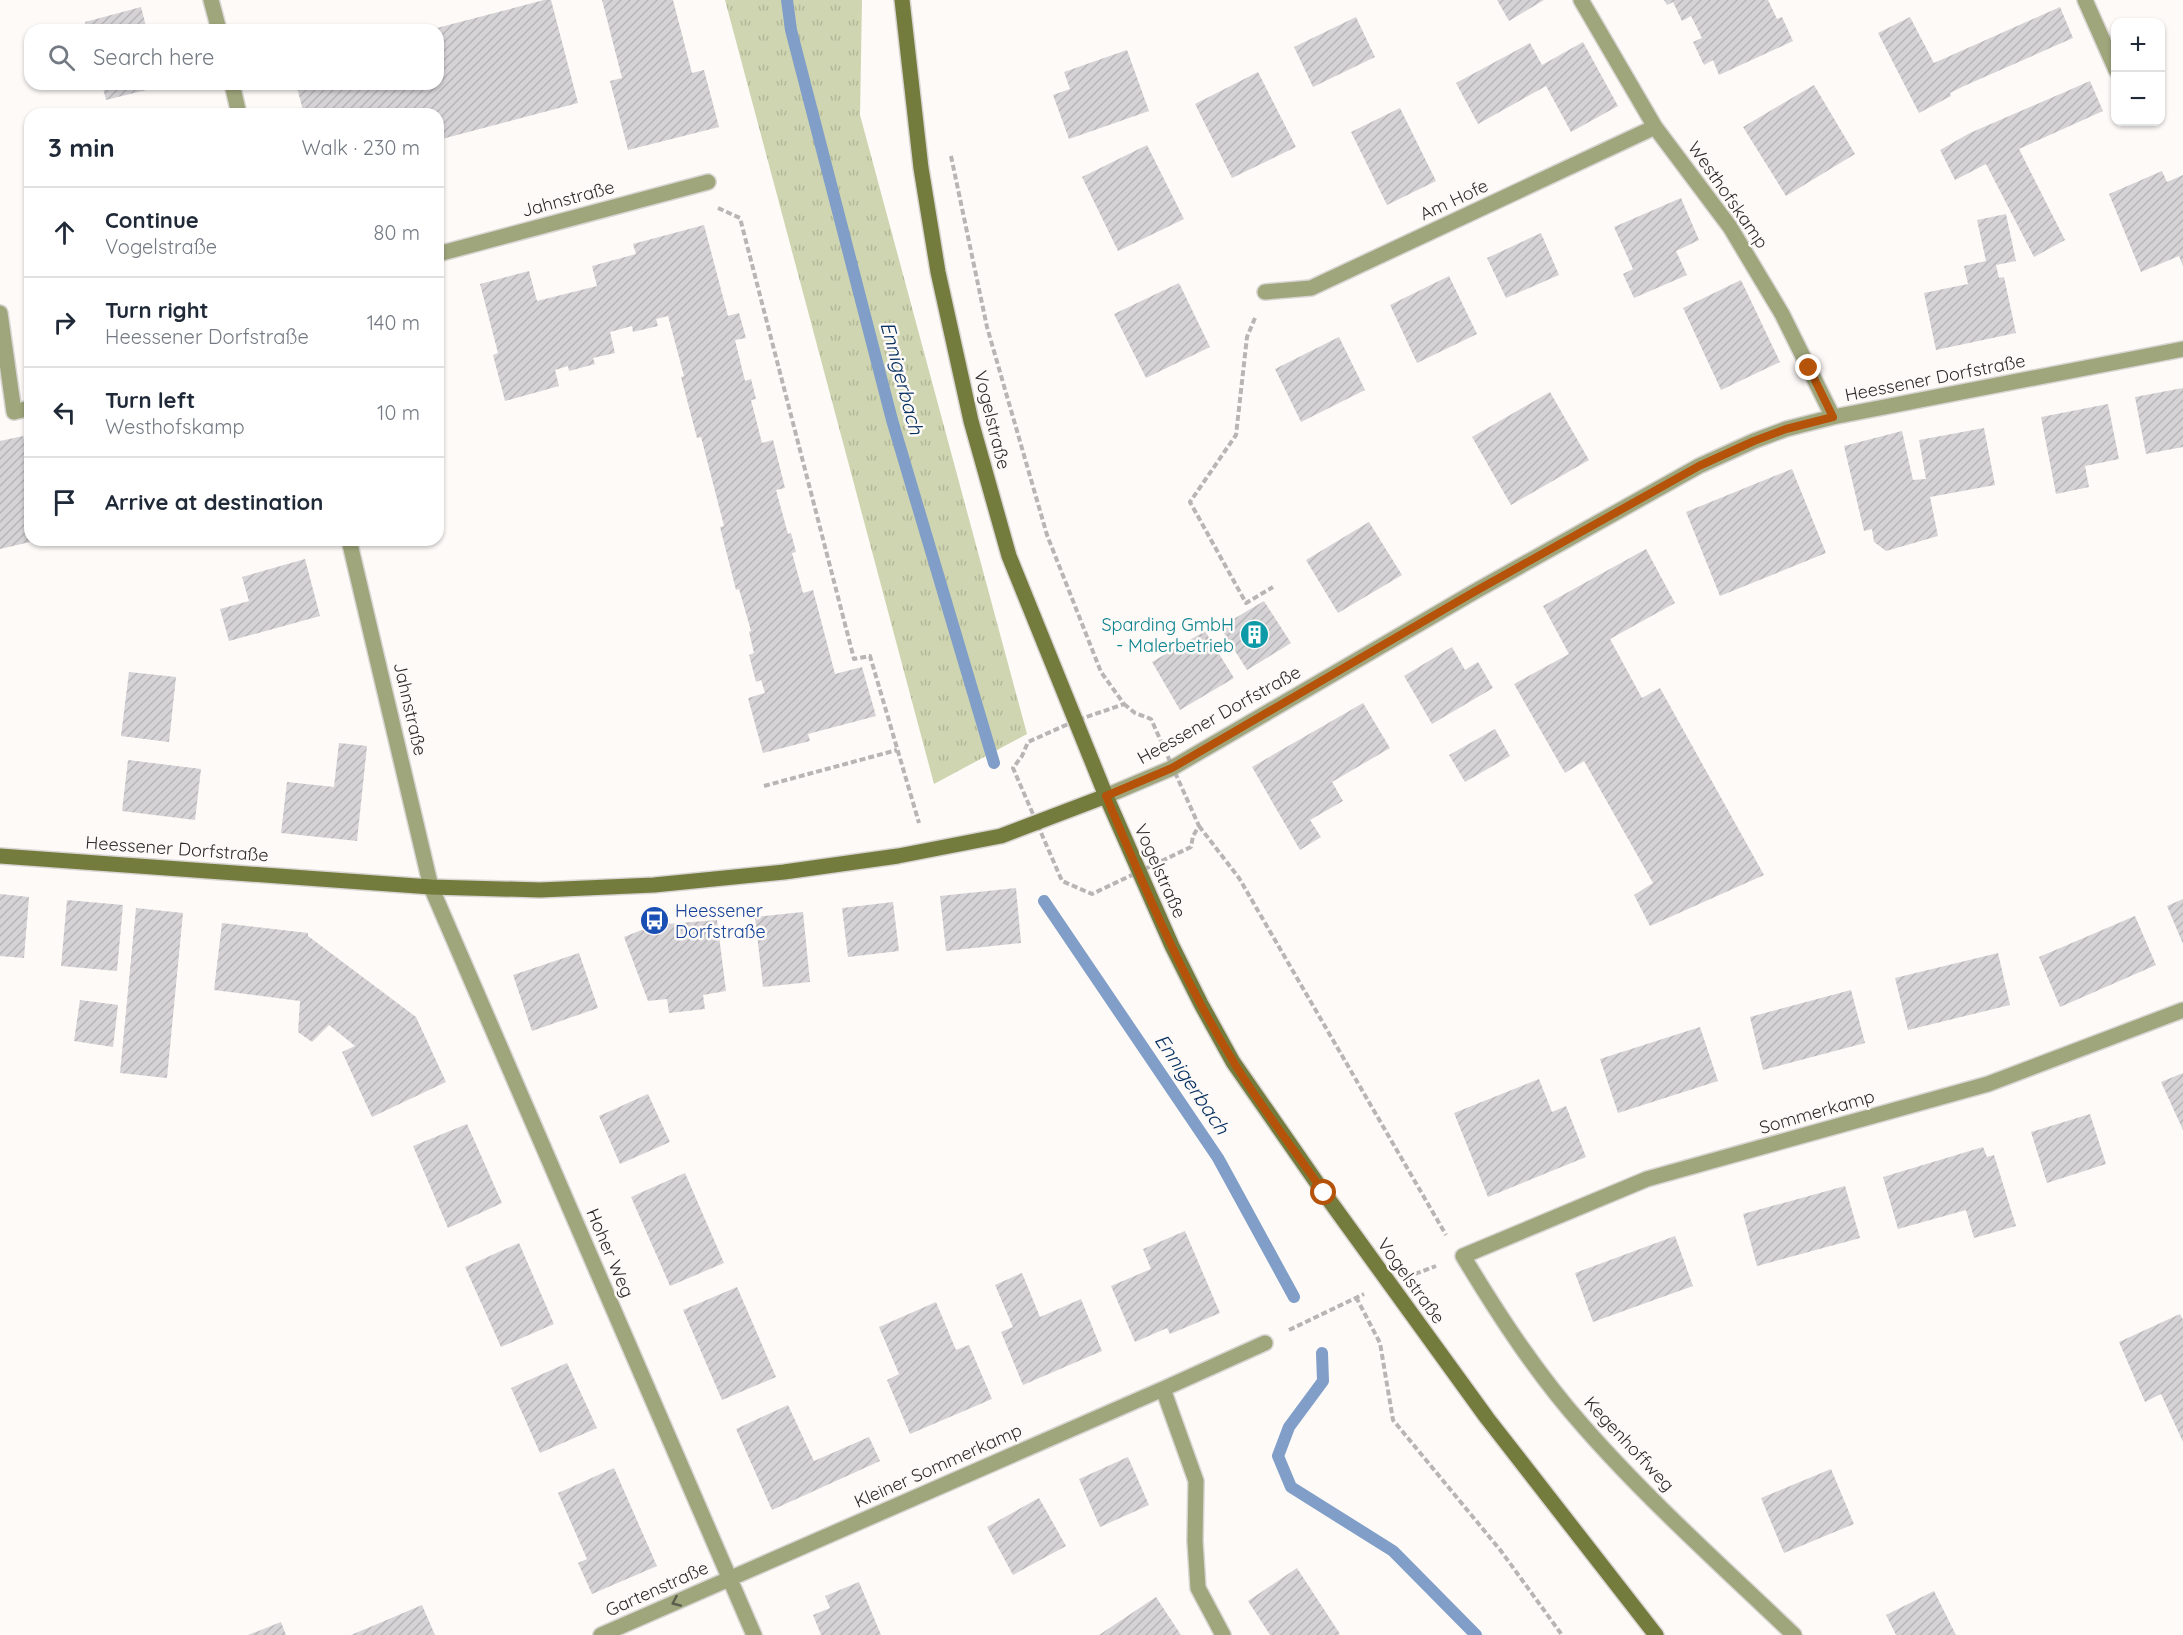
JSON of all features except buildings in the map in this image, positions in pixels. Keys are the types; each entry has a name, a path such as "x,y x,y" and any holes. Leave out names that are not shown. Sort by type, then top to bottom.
{"street":[{"path":"211,0 217,24"},
{"name":"Vogelstraße","path":"902,0 921,168 938,272 971,421 1009,556 1106,796 1172,946 1233,1062 1487,1418 1656,1635"},
{"name":"Westhofskamp","path":"1581,0 1654,127 1730,227 1782,314 1833,417"},
{"path":"2085,0 2111,61"},
{"path":"233,90 238,108"},
{"name":"Am Hofe","path":"1265,292 1311,288 1654,127"},
{"name":"Jahnstraße","path":"444,252 708,182"},
{"path":"0,312 14,412 24,410"},
{"name":"Heessener Dorfstraße","path":"0,856 431,886 540,890 681,883 784,872 1001,836 1172,768 1474,592 1699,466 1765,437 1833,417 2183,349"},
{"name":"Jahnstraße","path":"350,546 431,886"},
{"name":"Hoher Weg","path":"431,886 754,1635"},
{"name":"Sommerkamp","path":"1463,1256 1647,1179 1989,1084 2183,1010"},
{"name":"Kegenhoffweg","path":"1463,1256 1513,1336 1584,1428 1674,1521 1794,1635"},
{"name":"Kleiner Sommerkamp","path":"729,1578 1163,1389 1264,1342"},
{"path":"1163,1389 1196,1481 1195,1541 1198,1588 1223,1635"},
{"name":"Gartenstraße","path":"601,1635 729,1578"}],"path":[{"path":"951,155 987,327 1047,535 1101,672 1124,704"},
{"path":"708,182 713,206 740,218 854,659 870,656 927,850"},
{"path":"1265,292 1247,337 1236,435 1190,502 1246,603 1273,587"},
{"path":"764,786 897,750"},
{"path":"1198,826 1239,878 1440,1228 1463,1256"},
{"path":"1356,1297 1380,1343 1393,1420 1501,1551 1562,1635"}],"green space":[{"path":"725,0 862,0 860,115 1027,734 934,784"}],"waterway":[{"name":"Ennigerbach","path":"787,0 791,30 892,420 994,763"},
{"name":"Ennigerbach","path":"1044,901 1218,1158 1294,1297"},
{"name":"Ennigerbach","path":"1322,1353 1323,1381 1289,1427 1278,1456 1291,1487 1393,1551 1476,1635"}],"place":[{"name":"Sparding GmbH - Malerbetrieb","path":"1255,635"},
{"name":"Heessener Dorfstraße","path":"654,921"}],"route":[{"path":"1324,1193 1233,1062 1201,1004 1172,946 1106,796 1172,768 1474,592 1699,466 1786,429 1833,417 1809,368"}]}
